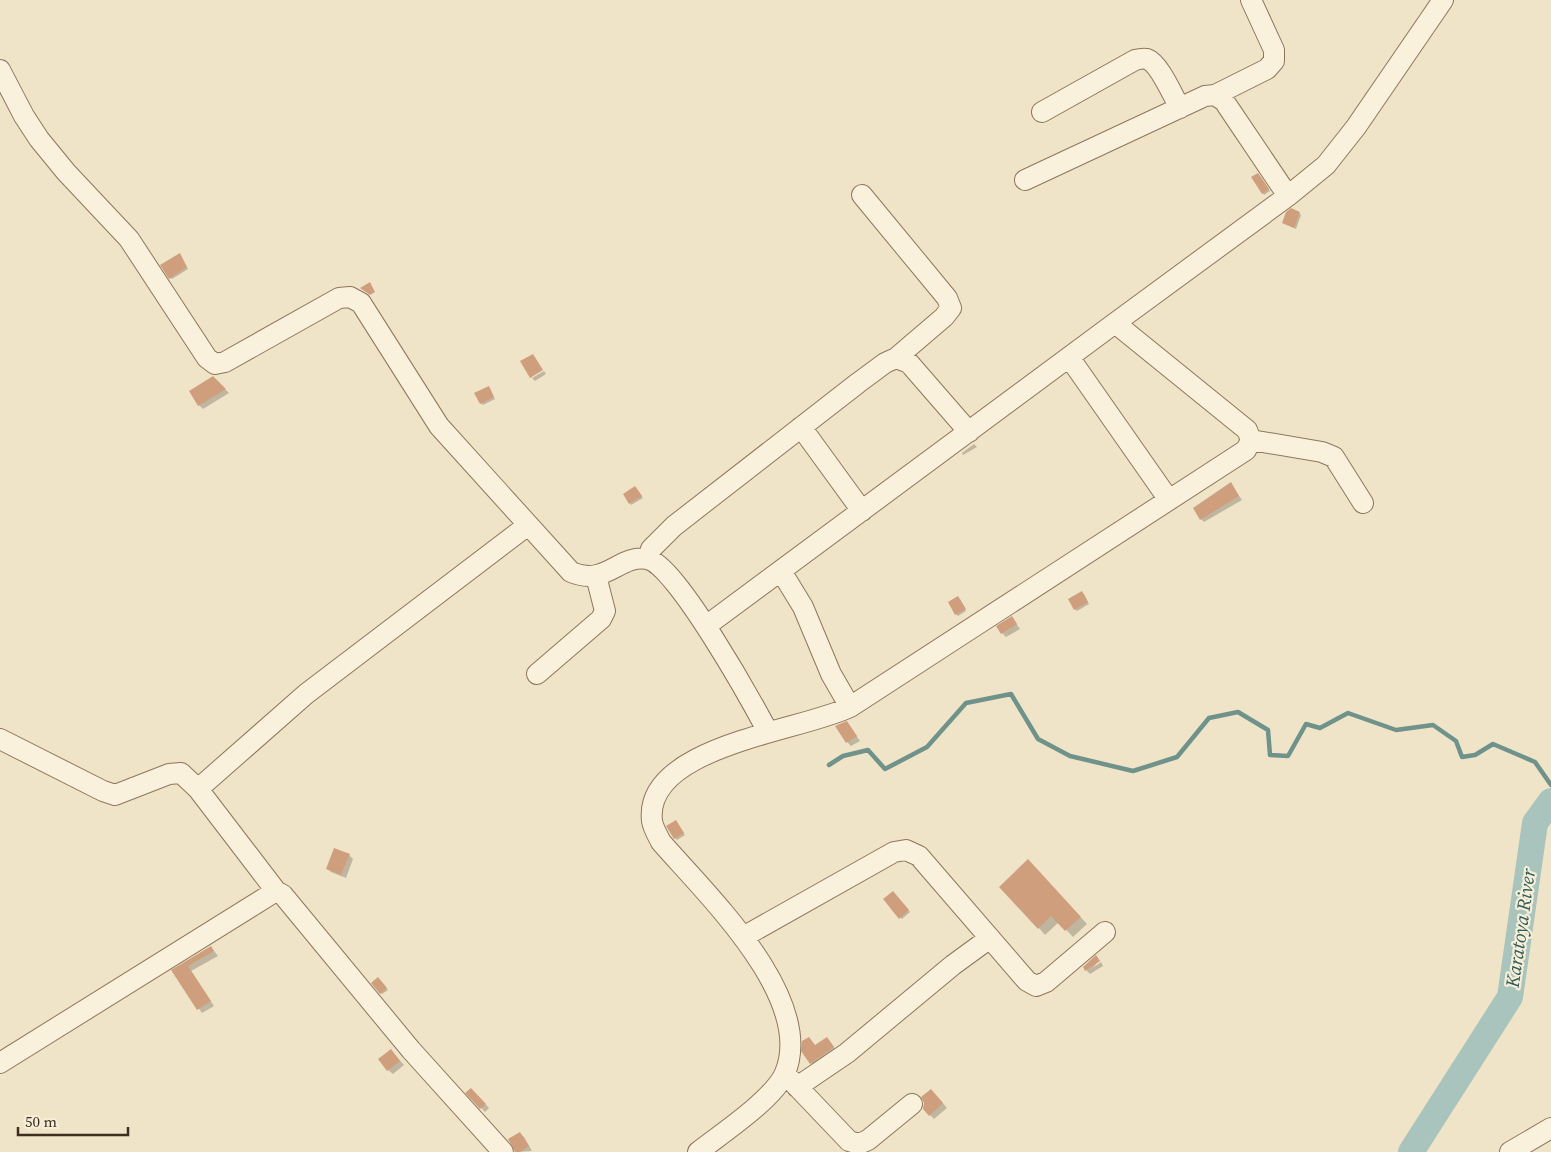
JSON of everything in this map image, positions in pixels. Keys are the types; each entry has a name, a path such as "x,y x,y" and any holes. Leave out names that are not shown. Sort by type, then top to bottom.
{"street":[{"path":"1025,180 1205,96 1215,95 1267,69 1274,61 1274,50 1251,0"},
{"path":"706,626 1288,196 1326,165 1344,145 1443,0"},
{"path":"1042,112 1141,58 1146,58 1155,64 1180,108"},
{"path":"0,70 24,116 39,139 66,172 129,239 207,358 214,364 225,362 339,298 350,298 361,304 439,426 571,572 583,577 596,576 637,559 648,559 659,565 706,626 768,732"},
{"path":"1215,95 1224,100 1288,196"},
{"path":"648,559 651,549 674,526 885,363 896,358 944,317 950,308 947,298 862,194"},
{"path":"912,1104 868,1140 859,1144 848,1141 791,1080 791,1046 786,1014 760,958 661,842 652,823 653,800 662,785 681,769 707,753 768,732 833,715 850,707 1246,450 1251,440 1247,430 1115,323"},
{"path":"1069,357 1169,500"},
{"path":"896,358 909,363 969,432"},
{"path":"801,427 862,511"},
{"path":"1251,440 1322,452 1334,457 1363,503"},
{"path":"198,788 306,694 528,525"},
{"path":"781,571 803,607 831,674 850,707"},
{"path":"537,674 601,619 605,611 596,576"},
{"path":"0,739 103,791 115,795 169,774 181,772 198,788 276,891 283,895 405,1043 503,1152"},
{"path":"743,937 894,852 906,850 919,856 1027,981 1036,986 1046,982 1105,932"},
{"path":"0,1063 276,891"},
{"path":"698,1152 791,1080 848,1053 953,965 990,938"},
{"path":"1510,1152 1551,1128"}],"building":[{"path":"1258,173 1269,189 1262,194 1251,177"},
{"path":"1291,208 1300,212 1294,228 1282,223 1286,212"},
{"path":"180,253 187,267 169,279 160,265"},
{"path":"370,282 375,292 370,295 360,288"},
{"path":"533,354 543,370 530,378 520,361"},
{"path":"213,376 226,389 198,406 189,391"},
{"path":"489,386 494,397 480,404 474,393"},
{"path":"1231,482 1239,496 1200,520 1193,508"},
{"path":"635,486 642,496 629,504 623,494"},
{"path":"1082,591 1088,602 1074,610 1068,599"},
{"path":"958,596 966,609 955,615 948,602"},
{"path":"1012,616 1017,624 1001,634 996,626"},
{"path":"847,721 857,736 846,743 835,726"},
{"path":"676,820 684,833 674,839 666,826"},
{"path":"334,848 350,854 341,875 326,869"},
{"path":"1028,859 1081,917 1065,931 1051,916 1038,929 999,887"},
{"path":"893,891 909,910 899,919 883,899"},
{"path":"211,946 214,951 188,966 211,1001 197,1010 171,970"},
{"path":"1096,955 1100,961 1085,971 1083,967"},
{"path":"378,977 387,988 380,994 371,983"},
{"path":"809,1037 815,1045 827,1037 834,1047 810,1064 801,1051 802,1041"},
{"path":"391,1049 400,1061 387,1071 378,1059"},
{"path":"471,1088 486,1104 480,1109 465,1093"},
{"path":"931,1089 943,1103 929,1116 923,1109 924,1103 921,1097"},
{"path":"520,1132 529,1146 520,1152 515,1152 508,1139"}],"waterway":[{"path":"829,765 843,756 868,750 885,769 927,747 966,703 1011,694 1038,739 1070,756 1133,771 1177,757 1209,718 1238,712 1268,730 1270,755 1288,756 1306,724 1320,728 1348,713 1396,730 1433,725 1456,741 1462,757 1475,755 1493,744 1535,762 1551,785"},
{"name":"Karatoya River","path":"1411,1152 1510,997 1535,823 1551,801"}]}
